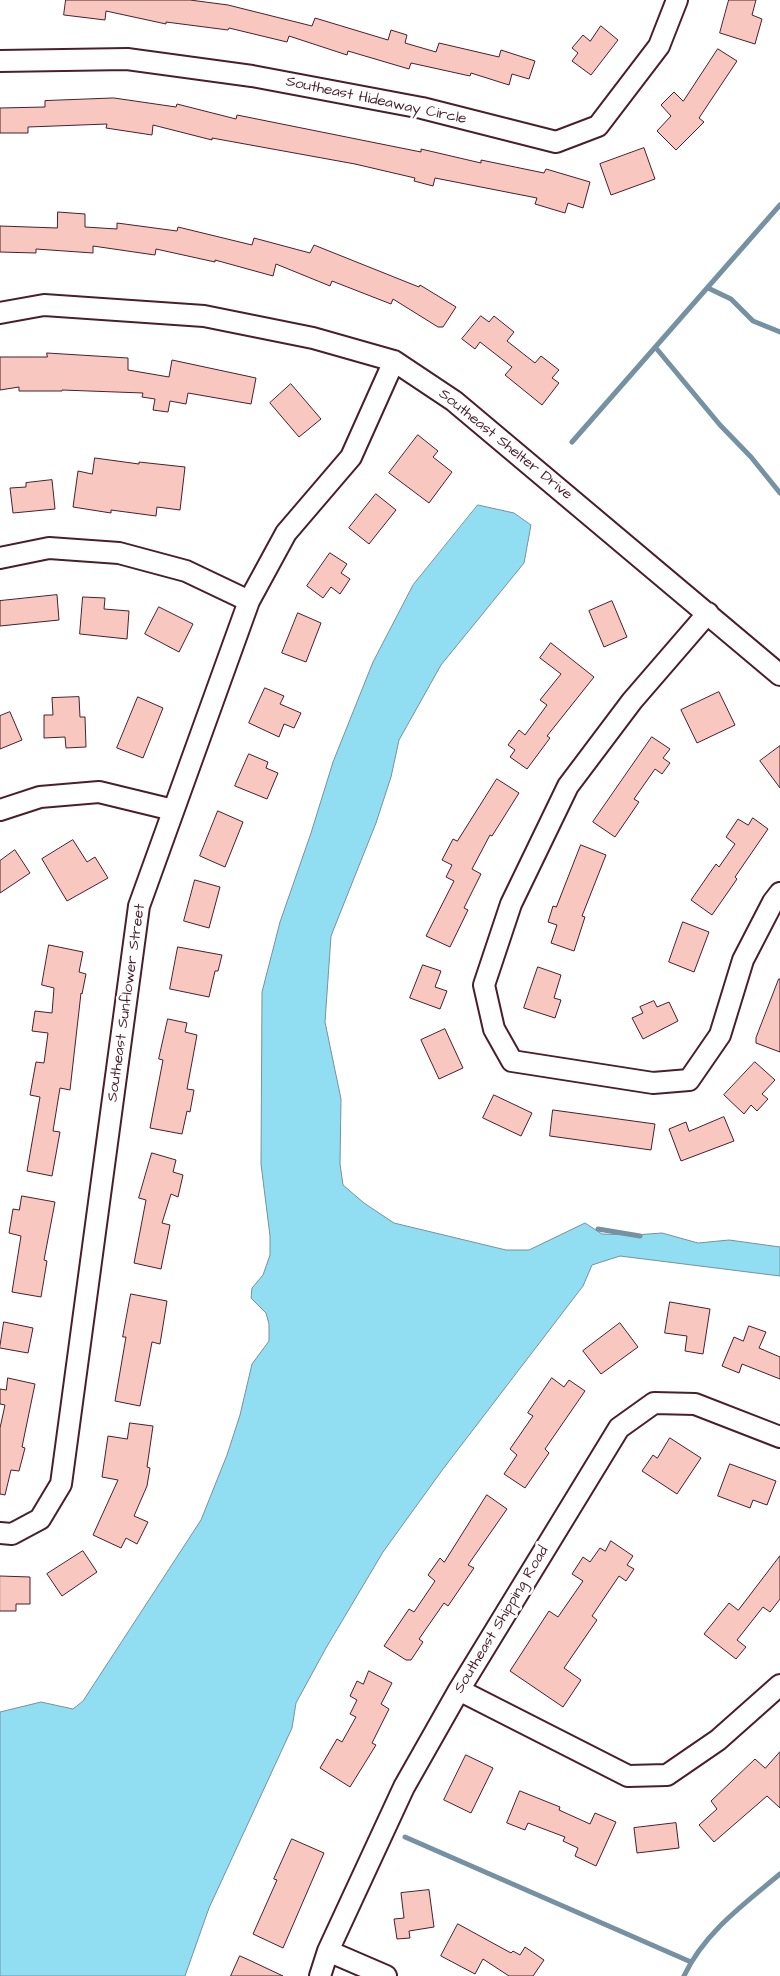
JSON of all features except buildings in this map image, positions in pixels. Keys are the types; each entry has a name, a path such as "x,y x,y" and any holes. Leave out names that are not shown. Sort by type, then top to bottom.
{"street":[{"name":"Southeast Hideaway Circle","path":"0,61 127,59 252,76 422,108 556,142 598,126 659,46 677,0"},
{"name":"Southeast Shelter Drive","path":"0,313 44,306 204,316 313,338 394,360 454,401 780,675"},
{"name":"Southeast Sunflower Street","path":"0,1533 12,1534 40,1519 61,1484 139,906 249,601 286,533 351,457 394,360"},
{"path":"0,558 49,548 119,553 186,571 249,601"},
{"path":"708,613 632,701 568,786 511,904 484,985 494,1028 512,1061 653,1083 689,1080 720,1035 743,960 780,893"},
{"path":"0,810 40,797 99,792 173,810"},
{"name":"Southeast Shipping Road","path":"320,1976 328,1951 404,1786 459,1690 620,1428 654,1403 695,1404 780,1437"},
{"path":"459,1690 628,1776 666,1775 718,1740 780,1685"},
{"path":"328,1951 386,1976"}],"water":[{"path":"478,505 514,513 531,525 524,563 441,665 399,740 391,777 376,823 331,936 325,1022 341,1099 340,1164 343,1185 364,1203 394,1223 506,1250 529,1250 585,1223 602,1234 635,1235 662,1233 698,1243 729,1240 780,1247 780,1276 620,1256 592,1265 583,1286 443,1469 383,1552 326,1648 296,1703 292,1728 209,1908 185,1976 0,1976 0,1712 41,1702 73,1709 83,1701 201,1520 227,1455 240,1415 252,1364 269,1341 269,1324 266,1313 251,1298 252,1288 263,1275 270,1255 270,1236 261,1164 262,992 280,922 333,762 373,662 413,585"}],"waterway":[{"path":"572,442 780,205"},
{"path":"708,288 731,299 753,321 780,332"},
{"path":"656,348 780,493"},
{"path":"598,1229 640,1236"},
{"path":"405,1837 691,1962"},
{"path":"684,1976 702,1946 726,1920 780,1874"}]}
